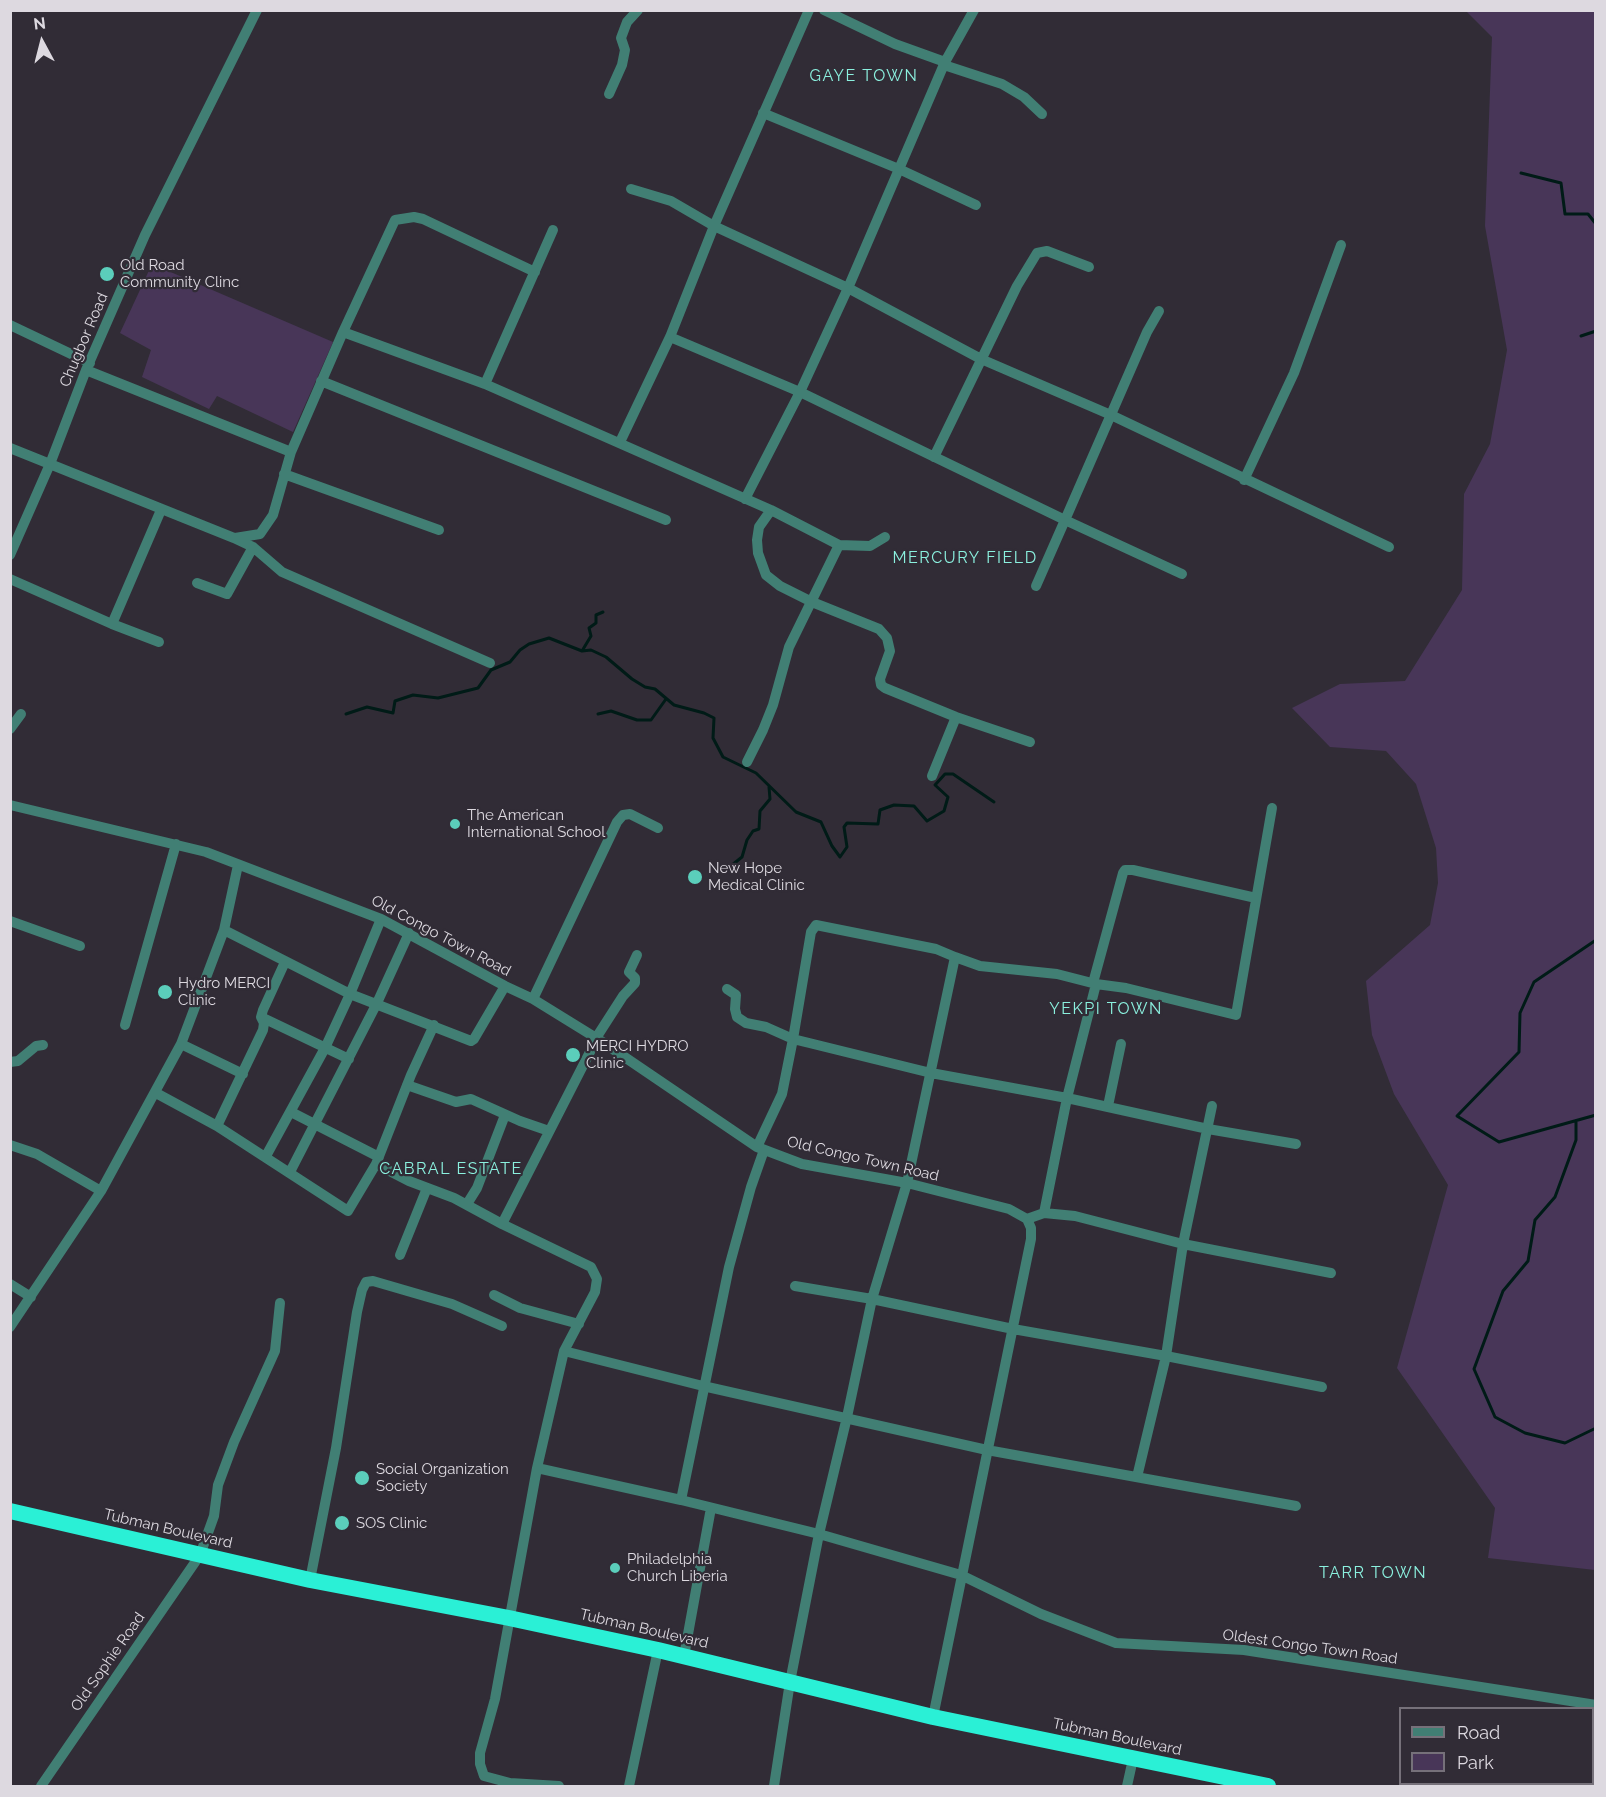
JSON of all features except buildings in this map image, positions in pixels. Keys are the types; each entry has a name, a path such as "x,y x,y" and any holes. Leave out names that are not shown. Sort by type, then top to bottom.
{"highway":[{"name":"Tubman Boulevard","path":"10,1511 310,1580 509,1618 658,1650 933,1717 1261,1786"}],"street":[{"name":"Chugbor Road","path":"10,555 145,235 257,10"},
{"path":"609,93 622,65 625,50 621,38 627,22 638,10"},
{"path":"620,442 670,337 714,226 809,10"},
{"path":"824,10 895,44 1002,84 1024,97 1042,114"},
{"path":"745,499 800,392 848,288 945,63 974,10"},
{"path":"763,112 976,204"},
{"path":"632,189 671,201 714,226 848,288 981,359 1111,416 1389,547"},
{"path":"234,538 260,534 273,515 291,453 321,381 395,220 414,217 423,219 535,272"},
{"path":"485,384 553,231"},
{"path":"1244,480 1294,373 1341,245"},
{"path":"934,457 1017,286 1037,253 1047,251 1089,267"},
{"path":"1036,586 1147,332 1159,311"},
{"path":"10,325 88,366 291,453"},
{"path":"343,332 485,384 771,510 839,545 870,546 885,537"},
{"path":"670,337 800,392 1182,574"},
{"path":"321,381 666,520"},
{"path":"10,448 234,538 253,547 282,572 489,663"},
{"path":"284,474 439,530"},
{"path":"112,624 161,510"},
{"path":"771,510 759,527 757,540 758,553 766,574 780,586 812,602 879,630 887,638 890,651 880,679 881,685 956,717 1030,742"},
{"path":"747,762 773,705 789,647 839,545"},
{"path":"197,583 227,594 253,547"},
{"path":"10,579 159,642"},
{"path":"10,729 21,714"},
{"path":"932,776 956,717"},
{"name":"Old Congo Town Road","path":"10,806 206,852 381,919 532,999 598,1039 761,1148 802,1164 907,1183 1009,1209 1027,1219"},
{"path":"681,1500 729,1268 761,1148 782,1094 794,1039 811,932 816,925 936,949 980,966 1057,975 1094,984 1126,988 1236,1015 1272,808"},
{"path":"532,999 617,822 623,815 630,814 658,828"},
{"path":"125,1025 176,844"},
{"path":"10,1327 101,1191 181,1044 224,930 238,865"},
{"path":"1044,1213 1067,1098 1094,984 1125,870 1256,898"},
{"path":"266,1156 325,1048 381,919"},
{"path":"10,921 81,945"},
{"path":"224,930 350,994 471,1041 505,986"},
{"path":"290,1172 377,1004 409,933"},
{"path":"501,1224 593,1046 623,996 635,983 628,972 637,955"},
{"path":"774,1786 790,1682 819,1534 872,1299 907,1183 955,957"},
{"path":"261,1017 285,962"},
{"path":"727,989 736,995 737,1017 746,1023 794,1039 932,1073 1108,1106 1208,1129 1296,1144"},
{"path":"261,1017 349,1059"},
{"path":"217,1126 264,1029 261,1017"},
{"path":"156,1093 266,1156 348,1211 378,1161 407,1085 434,1025"},
{"path":"181,1044 243,1074"},
{"path":"1108,1106 1121,1044"},
{"path":"10,1062 18,1060 36,1046 43,1045"},
{"path":"407,1085 456,1102 471,1099 549,1131"},
{"path":"1137,1477 1166,1356 1183,1244 1212,1106"},
{"path":"291,1112 427,1188 467,1204 501,1224 591,1267 597,1279 595,1292 564,1351 537,1468 495,1699 480,1753 480,1764 484,1776 501,1781 559,1786"},
{"path":"467,1204 477,1188 505,1114"},
{"path":"10,1145 38,1154 101,1191"},
{"path":"400,1255 427,1188"},
{"path":"933,1717 1031,1239 1031,1228 1027,1219 1044,1213 1075,1216 1183,1244 1331,1273"},
{"path":"310,1580 336,1448 357,1312 366,1282 373,1281 441,1301 502,1326"},
{"path":"10,1284 31,1297"},
{"path":"795,1286 1322,1387"},
{"path":"494,1295 520,1308 579,1324"},
{"name":"Old Sophie Road","path":"41,1786 200,1555 214,1516 218,1485 275,1351 280,1303"},
{"path":"564,1351 703,1386 987,1450 1296,1506"},
{"name":"Oldest Congo Town Road","path":"537,1468 819,1534 961,1575 1041,1614 1116,1643 1244,1650 1596,1705"},
{"path":"684,1656 711,1508"},
{"path":"629,1786 658,1650"},
{"path":"1127,1786 1133,1759"}],"green space":[{"path":"1466,11 1595,11 1595,1570 1488,1558 1495,1508 1397,1368 1448,1185 1394,1094 1372,1035 1366,981 1430,925 1438,883 1436,848 1416,784 1386,751 1330,747 1292,708 1340,684 1405,681 1462,590 1464,494 1490,444 1507,350 1485,226 1492,37"},
{"path":"152,264 333,342 293,432 217,396 209,409 142,377 151,350 120,333"}],"waterway":[{"path":"1521,173 1561,183 1565,214 1588,214 1596,224"},
{"path":"1581,336 1596,331"},
{"path":"582,651 591,636 589,628 596,623 596,615 603,612"},
{"path":"346,714 367,707 393,713 395,701 413,695 438,698 478,688 491,670 510,662 520,650 529,644 549,638 582,651 591,650 606,657 632,679 645,687 655,689 674,705 714,718 713,738 723,757 756,773 796,812 821,822 840,857 847,847 844,827 847,823 878,824 880,810 894,805 914,806 927,821 944,811 948,797 935,785 945,774 953,774 994,802"},
{"path":"598,714 611,711 637,720 651,720 666,699"},
{"path":"732,865 742,857 747,840 753,831 759,829 760,811 770,799 769,787"},
{"path":"1596,940 1534,982 1520,1013 1519,1052 1457,1116 1499,1142 1596,1115"},
{"path":"1576,1121 1576,1140 1555,1197 1535,1220 1528,1261 1503,1291 1474,1369 1495,1417 1525,1433 1565,1443 1596,1428"}],"place":[{"name":"Old Road Community Clinc","path":"107,274"},
{"name":"The American International School","path":"455,824"},
{"name":"New Hope Medical Clinic","path":"695,877"},
{"name":"Hydro MERCI Clinic","path":"165,992"},
{"name":"MERCI HYDRO Clinic","path":"573,1055"},
{"name":"Social Organization Society","path":"362,1478"},
{"name":"SOS Clinic","path":"342,1523"},
{"name":"Philadelphia Church Liberia","path":"615,1568"}],"district":[{"name":"GAYE TOWN","path":"864,76"},
{"name":"MERCURY FIELD","path":"965,558"},
{"name":"YEKPI TOWN","path":"1106,1009"},
{"name":"CABRAL ESTATE","path":"451,1169"},
{"name":"TARR TOWN","path":"1373,1573"}]}
